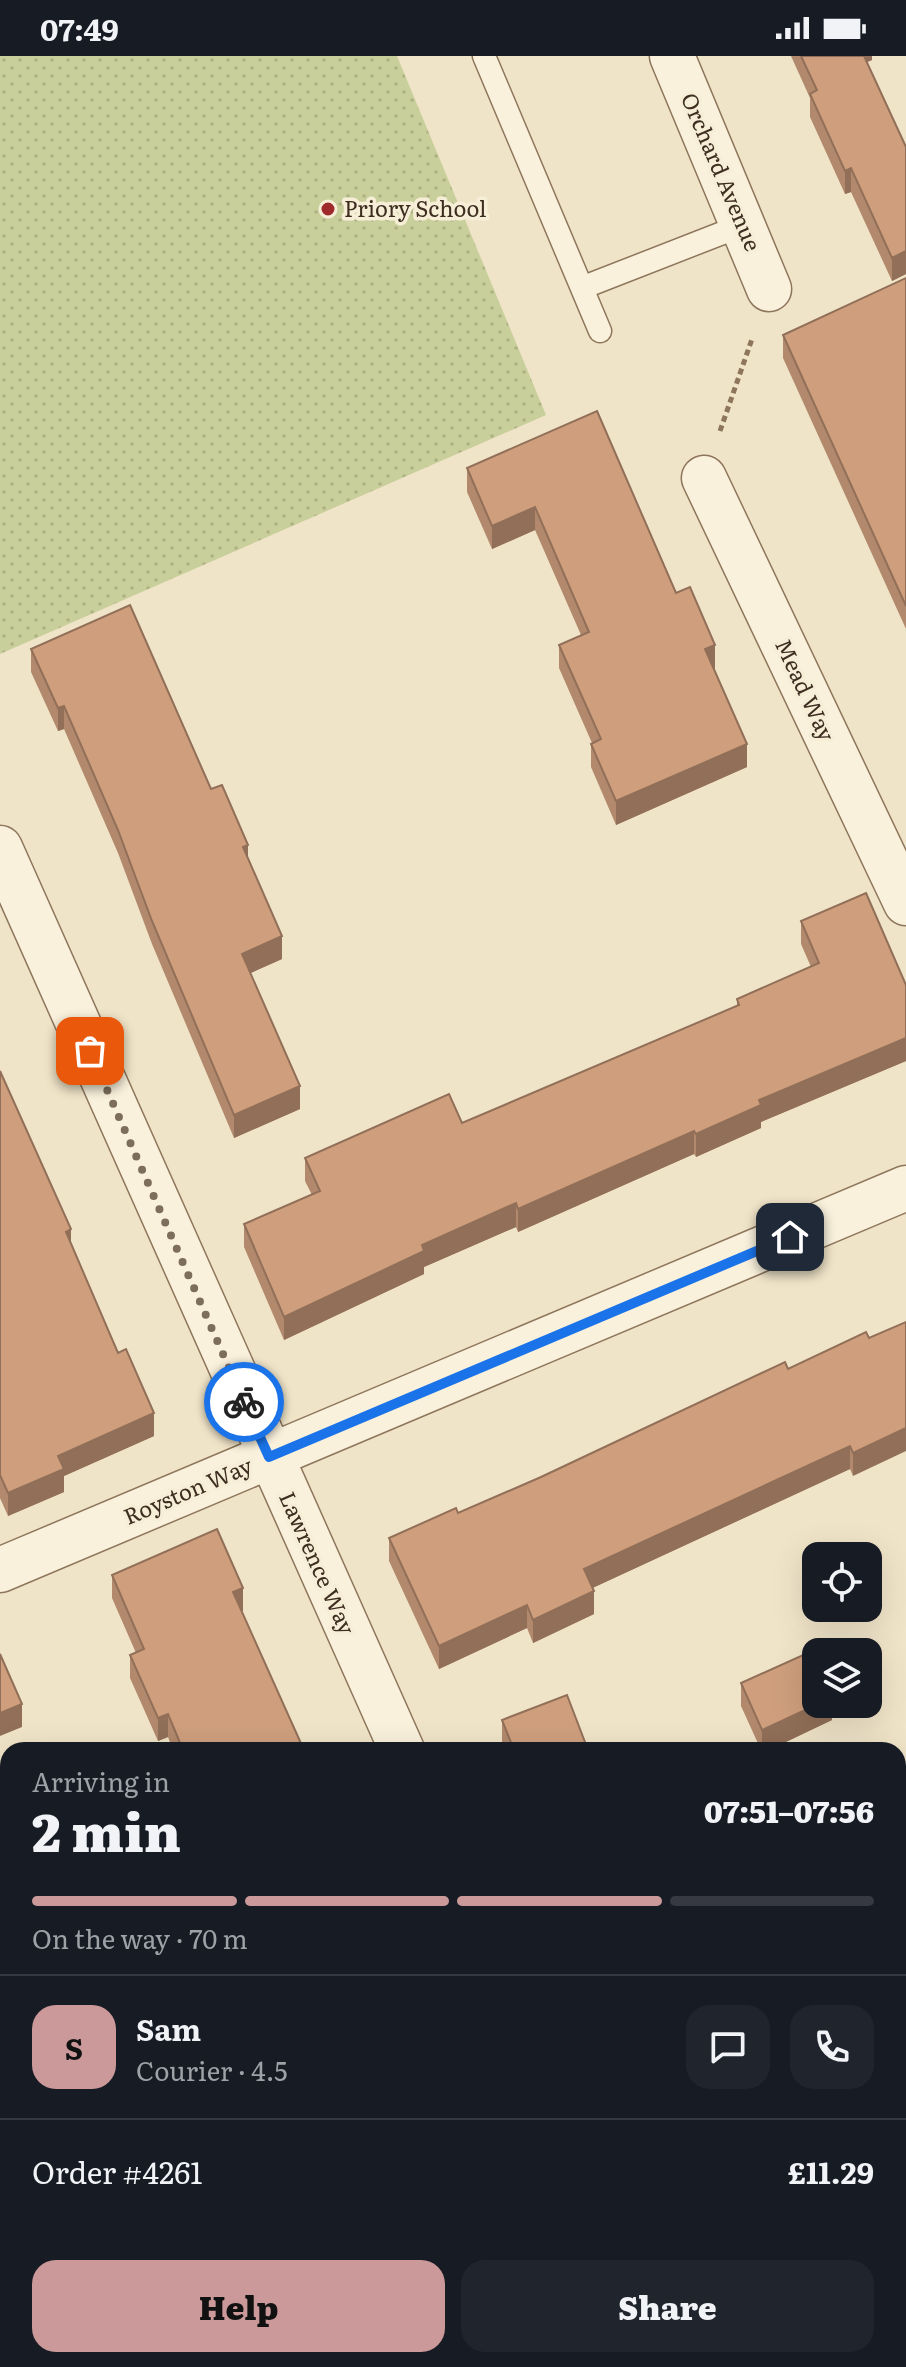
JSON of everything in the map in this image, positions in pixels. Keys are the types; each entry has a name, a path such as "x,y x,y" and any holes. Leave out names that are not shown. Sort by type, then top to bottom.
{"street":[{"name":"Orchard Avenue","path":"672,56 769,289"},
{"name":"Mead Way","path":"704,478 906,903"},
{"name":"Lawrence Way","path":"0,848 398,1742"},
{"name":"Royston Way","path":"0,1570 906,1188"}],"lane":[{"path":"484,56 600,331"},
{"path":"584,287 743,225"}],"path":[{"path":"704,478 769,289"}],"green space":[{"name":"Priory School","path":"0,56 397,56 546,415 0,654"}],"building":[{"path":"801,56 864,56 906,147 906,251 892,258 851,168 845,171 810,94 817,90"},
{"path":"906,278 906,606 783,335"},
{"path":"597,411 676,593 690,587 715,645 705,649 747,744 616,801 591,744 601,739 559,645 589,632 535,507 492,526 467,468"},
{"path":"130,605 211,789 222,785 248,845 243,847 282,936 242,954 300,1086 234,1115 64,706 58,708 31,649"},
{"path":"866,893 906,985 906,1038 759,1100 761,1105 696,1134 694,1131 518,1209 516,1203 422,1245 424,1251 284,1317 244,1224 320,1191 305,1158 449,1094 462,1123 739,1005 737,999 819,963 801,921"},
{"path":"0,1071 71,1229 66,1232 118,1353 126,1349 154,1413 58,1456 64,1469 8,1493 0,1475"},
{"path":"906,1322 906,1428 853,1453 850,1446 584,1569 594,1591 533,1620 527,1605 439,1646 389,1538 456,1508 458,1513 541,1477 785,1362 788,1369 866,1332 869,1338"},
{"path":"217,1529 243,1588 233,1592 300,1742 180,1742 168,1714 158,1718 130,1655 144,1649 112,1575"},
{"path":"0,1654 22,1704 0,1713"},
{"path":"802,1656 802,1711 762,1730 741,1683"},
{"path":"567,1695 585,1742 511,1742 502,1720"}],"way so far":[{"path":"90,1051 244,1402"}],"place":[{"name":"Priory School","path":"328,209"}],"route":[{"path":"244,1402 269,1457 790,1237"}]}
